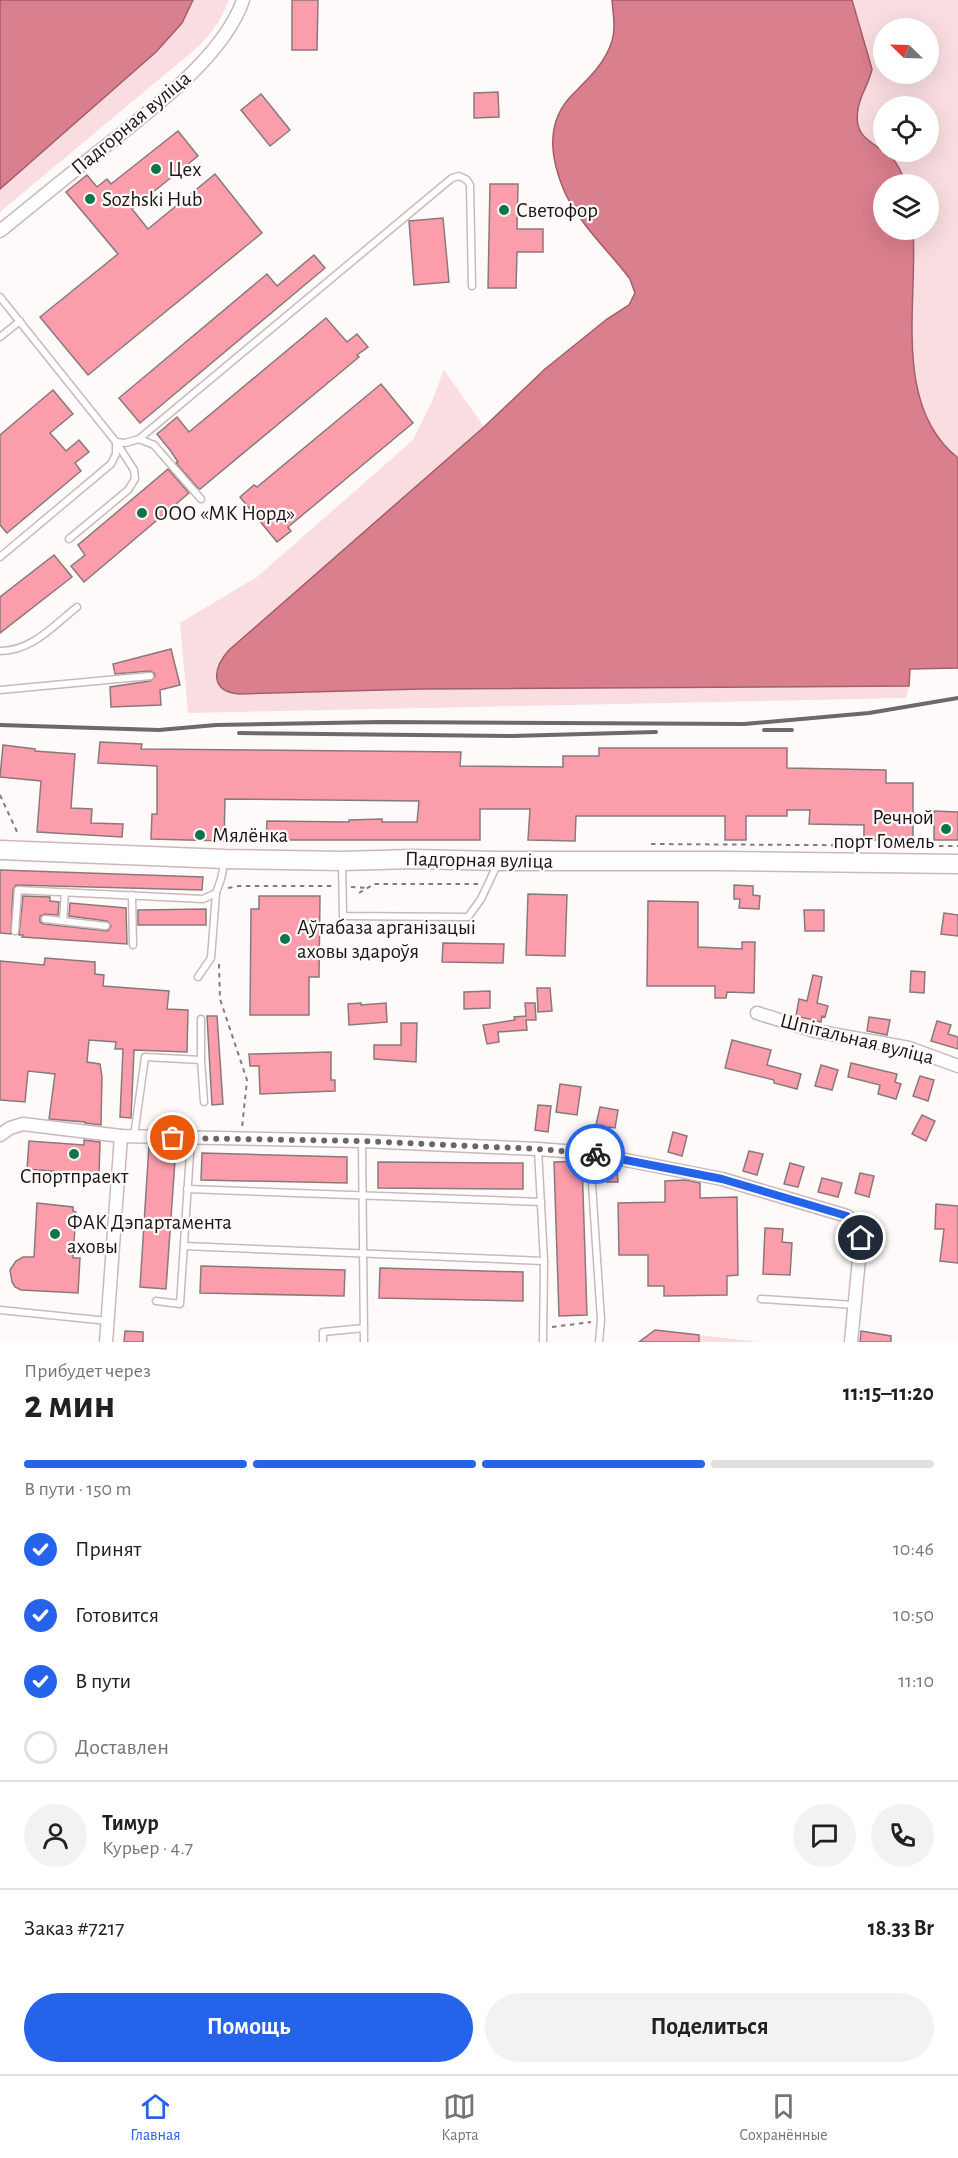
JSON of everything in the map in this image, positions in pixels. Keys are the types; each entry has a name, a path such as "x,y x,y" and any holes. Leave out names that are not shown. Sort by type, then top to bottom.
{"street":[{"name":"Падгорная вуліца","path":"0,231 153,108 209,56 232,26 243,0"},
{"name":"Падгорная вуліца","path":"0,850 342,861 413,859 958,864"},
{"name":"Шпітальная вуліца","path":"757,1013 815,1031 909,1048 958,1066"},
{"path":"0,1135 22,1124 134,1137 362,1141 538,1149 590,1153 722,1179 847,1216 856,1225 861,1238 851,1342"},
{"path":"106,1342 121,1136"}],"lane":[{"path":"116,442 125,443 139,439 452,178 459,176 467,180 470,185 472,286"},
{"path":"0,297 116,442 134,470 135,479 128,490 69,539"},
{"path":"0,337 20,321"},
{"path":"139,439 154,445 201,499"},
{"path":"0,557 111,464 116,454 116,442"},
{"path":"0,651 17,650 30,645 77,607"},
{"path":"0,690 150,676"},
{"path":"198,977 212,958 225,859"},
{"path":"342,861 343,916 468,917 482,899 498,861"},
{"path":"15,931 18,890 202,899 219,892"},
{"path":"63,921 65,892"},
{"path":"132,895 133,945"},
{"path":"45,919 106,926"},
{"path":"201,1019 204,1102"},
{"path":"134,1137 145,1057 201,1060"},
{"path":"156,1301 180,1304 191,1138"},
{"path":"362,1141 364,1342"},
{"path":"538,1149 544,1261 543,1342"},
{"path":"590,1153 601,1320 599,1342"},
{"path":"187,1189 541,1202"},
{"path":"184,1246 544,1261"},
{"path":"760,1299 855,1305"},
{"path":"0,1310 108,1321"},
{"path":"323,1342 323,1332 364,1328"}],"path":[{"path":"0,795 19,837"},
{"path":"645,844 958,846"},
{"path":"359,893 374,884 482,884"},
{"path":"219,892 239,886 367,888"},
{"path":"219,964 220,999 247,1080 241,1140"},
{"path":"544,1329 601,1320"}],"shaded area":[{"path":"0,0 229,0 217,24 199,46 0,212"},
{"path":"0,0 193,0 182,23 156,52 0,189"},
{"path":"612,0 852,0 872,69 859,104 858,126 865,138 873,144 873,162 895,162 902,174 873,174 873,240 913,240 912,320 916,382 924,411 937,436 958,458 958,668 910,669 909,686 421,689 240,694 223,689 219,684 217,672 223,657 229,650 484,427 545,369 607,319 629,305 635,293 630,279 572,207 556,168 553,141 554,129 564,104 596,69 609,49 614,21"},
{"path":"852,0 958,0 958,458 937,436 924,411 916,382 913,352 913,240 939,240 939,174 902,174 895,162 939,162 939,96 873,96 873,143 861,132 857,118 859,104 872,69"},
{"path":"444,370 484,427 223,657 240,694 421,689 909,686 906,698 188,713 180,623 257,577 413,440"},
{"path":"655,1330 759,1342 639,1342"}],"building":[{"path":"292,0 318,0 317,50 292,50"},
{"path":"498,92 499,117 474,118 474,93"},
{"path":"261,94 290,130 270,146 241,110"},
{"path":"178,131 198,156 132,209 148,229 215,174 262,233 88,375 40,317 118,254 66,192 87,175 97,187 107,179 111,184"},
{"path":"490,184 518,184 517,229 543,229 543,252 517,252 516,288 488,288"},
{"path":"443,218 449,282 414,285 409,221"},
{"path":"314,255 325,268 140,423 119,398 267,274 277,286"},
{"path":"326,318 347,342 357,334 368,347 357,355 359,357 200,489 197,487 176,463 178,462 157,434 177,417 189,432"},
{"path":"381,384 413,423 288,527 291,531 277,542 240,497 254,485 257,487"},
{"path":"53,390 73,414 50,433 66,451 79,440 89,452 75,463 81,471 7,533 0,525 0,435"},
{"path":"168,469 189,493 84,582 71,566 85,555 78,545"},
{"path":"54,555 72,577 0,633 0,597"},
{"path":"171,649 180,685 160,690 161,705 111,707 110,687 150,681 155,676 150,671 115,674 113,664"},
{"path":"100,742 142,744 141,749 461,752 460,766 563,767 563,756 599,756 599,748 787,748 787,768 886,770 886,783 913,783 913,840 864,840 864,825 809,824 810,810 787,810 787,816 746,816 746,840 725,840 725,816 576,816 575,841 528,840 530,809 480,809 480,840 266,840 267,821 349,822 349,820 382,819 382,822 417,822 419,801 225,799 224,841 151,839 152,814 157,814 157,766 98,763"},
{"path":"3,745 35,749 35,751 75,754 71,808 92,809 91,823 123,824 122,837 37,832 41,781 0,777"},
{"name":"Речной порт Гомель","path":"934,811 958,812 958,840 934,840"},
{"path":"0,870 203,877 202,890 16,885 13,890 11,934 0,933"},
{"path":"734,885 753,886 753,895 760,896 759,909 739,908 740,899 734,899"},
{"path":"528,894 567,895 565,956 526,955"},
{"path":"23,896 50,897 50,901 59,902 58,915 40,916 40,922 44,924 108,931 111,926 107,921 69,916 70,903 126,908 127,944 22,937 23,935 19,935"},
{"path":"259,896 320,896 319,977 309,977 309,1015 250,1015 251,909 259,909"},
{"path":"648,901 698,902 698,947 742,949 742,942 755,942 754,993 727,992 726,998 715,998 715,986 647,986"},
{"path":"206,909 206,925 138,925 138,910"},
{"path":"804,910 824,910 824,931 805,931"},
{"path":"944,913 958,915 958,936 941,934"},
{"path":"443,943 504,944 503,963 442,962"},
{"path":"45,958 95,962 95,974 104,975 103,986 169,991 167,1009 188,1010 187,1052 134,1050 131,1118 120,1117 123,1049 115,1049 116,1042 89,1040 87,1062 100,1064 102,1077 101,1125 49,1119 55,1074 28,1071 25,1102 0,1100 0,961 44,965"},
{"path":"911,971 925,972 924,993 910,992"},
{"path":"813,975 822,977 817,1003 828,1006 821,1022 796,1016 799,999 807,1001"},
{"path":"537,988 550,988 552,1011 538,1012"},
{"path":"490,991 490,1008 464,1009 464,992"},
{"path":"361,1003 361,1005 386,1003 387,1022 349,1025 348,1004"},
{"path":"525,1003 535,1003 536,1020 526,1020 527,1030 498,1032 499,1042 487,1044 483,1025 526,1016"},
{"path":"207,1016 217,1016 223,1104 212,1105"},
{"path":"869,1017 890,1020 887,1035 867,1031"},
{"path":"937,1021 951,1025 948,1034 958,1037 958,1049 931,1041"},
{"path":"401,1023 417,1023 416,1062 374,1059 374,1045 401,1045"},
{"path":"732,1040 771,1050 767,1065 801,1074 797,1089 774,1083 774,1080 725,1068"},
{"path":"331,1052 331,1080 335,1080 335,1091 260,1094 259,1066 250,1066 249,1054"},
{"path":"851,1063 897,1074 895,1082 901,1084 896,1099 878,1094 880,1085 848,1077"},
{"path":"821,1065 838,1070 832,1090 815,1086"},
{"path":"920,1076 934,1080 928,1101 913,1096"},
{"path":"560,1084 581,1087 577,1115 556,1112"},
{"path":"538,1105 551,1106 548,1132 535,1130"},
{"path":"600,1107 618,1110 615,1128 609,1127 608,1132 595,1129"},
{"path":"922,1115 935,1121 926,1141 912,1134"},
{"path":"673,1132 687,1136 682,1156 668,1152"},
{"path":"84,1140 100,1142 99,1175 27,1169 29,1141 84,1145"},
{"path":"149,1145 176,1146 166,1289 140,1287"},
{"path":"749,1151 763,1154 757,1175 743,1171"},
{"path":"202,1153 347,1157 347,1183 201,1180"},
{"path":"582,1161 587,1315 559,1316 554,1162"},
{"path":"378,1162 523,1163 523,1189 378,1188"},
{"path":"790,1163 804,1167 798,1187 784,1184"},
{"path":"607,1170 617,1170 618,1182 607,1182"},
{"path":"860,1173 874,1176 869,1197 855,1193"},
{"path":"822,1178 842,1183 838,1197 818,1192"},
{"path":"686,1180 700,1183 700,1198 737,1197 738,1275 727,1276 727,1295 664,1296 664,1286 648,1286 648,1255 619,1255 618,1203 665,1202 665,1181"},
{"name":"ФАК Дэпартамента аховы","path":"37,1203 73,1207 73,1211 76,1212 73,1258 80,1258 78,1293 21,1290 12,1282 10,1270 16,1261 23,1257 34,1257"},
{"path":"936,1204 958,1206 958,1263 940,1261 944,1229 935,1229"},
{"path":"765,1228 783,1229 782,1242 792,1243 790,1275 763,1274"},
{"path":"201,1266 345,1270 344,1296 200,1293"},
{"path":"380,1268 523,1272 523,1301 379,1298"},
{"path":"655,1330 699,1335 699,1342 639,1342"},
{"path":"125,1331 143,1332 143,1342 124,1342"},
{"path":"861,1331 891,1336 891,1342 860,1342"}],"railway":[{"path":"0,725 159,730 216,725 382,722 744,724 869,713 958,698"},
{"path":"764,730 792,730"},
{"path":"239,733 512,736 656,732"}],"way so far":[{"path":"173,1138 362,1141 538,1149 595,1154"}],"place":[{"name":"Цех","path":"156,169"},
{"name":"Sozhski Hub","path":"90,199"},
{"name":"Светофор","path":"504,210"},
{"name":"ООО «МК Норд»","path":"142,513"},
{"name":"Речной порт Гомель","path":"946,829"},
{"name":"Мялёнка","path":"200,835"},
{"name":"Аўтабаза арганізацыі аховы здароўя","path":"285,939"},
{"name":"Спортпраект","path":"74,1154"},
{"name":"ФАК Дэпартамента аховы","path":"55,1234"}],"route":[{"path":"595,1154 722,1179 847,1216 856,1225 861,1238"}]}
